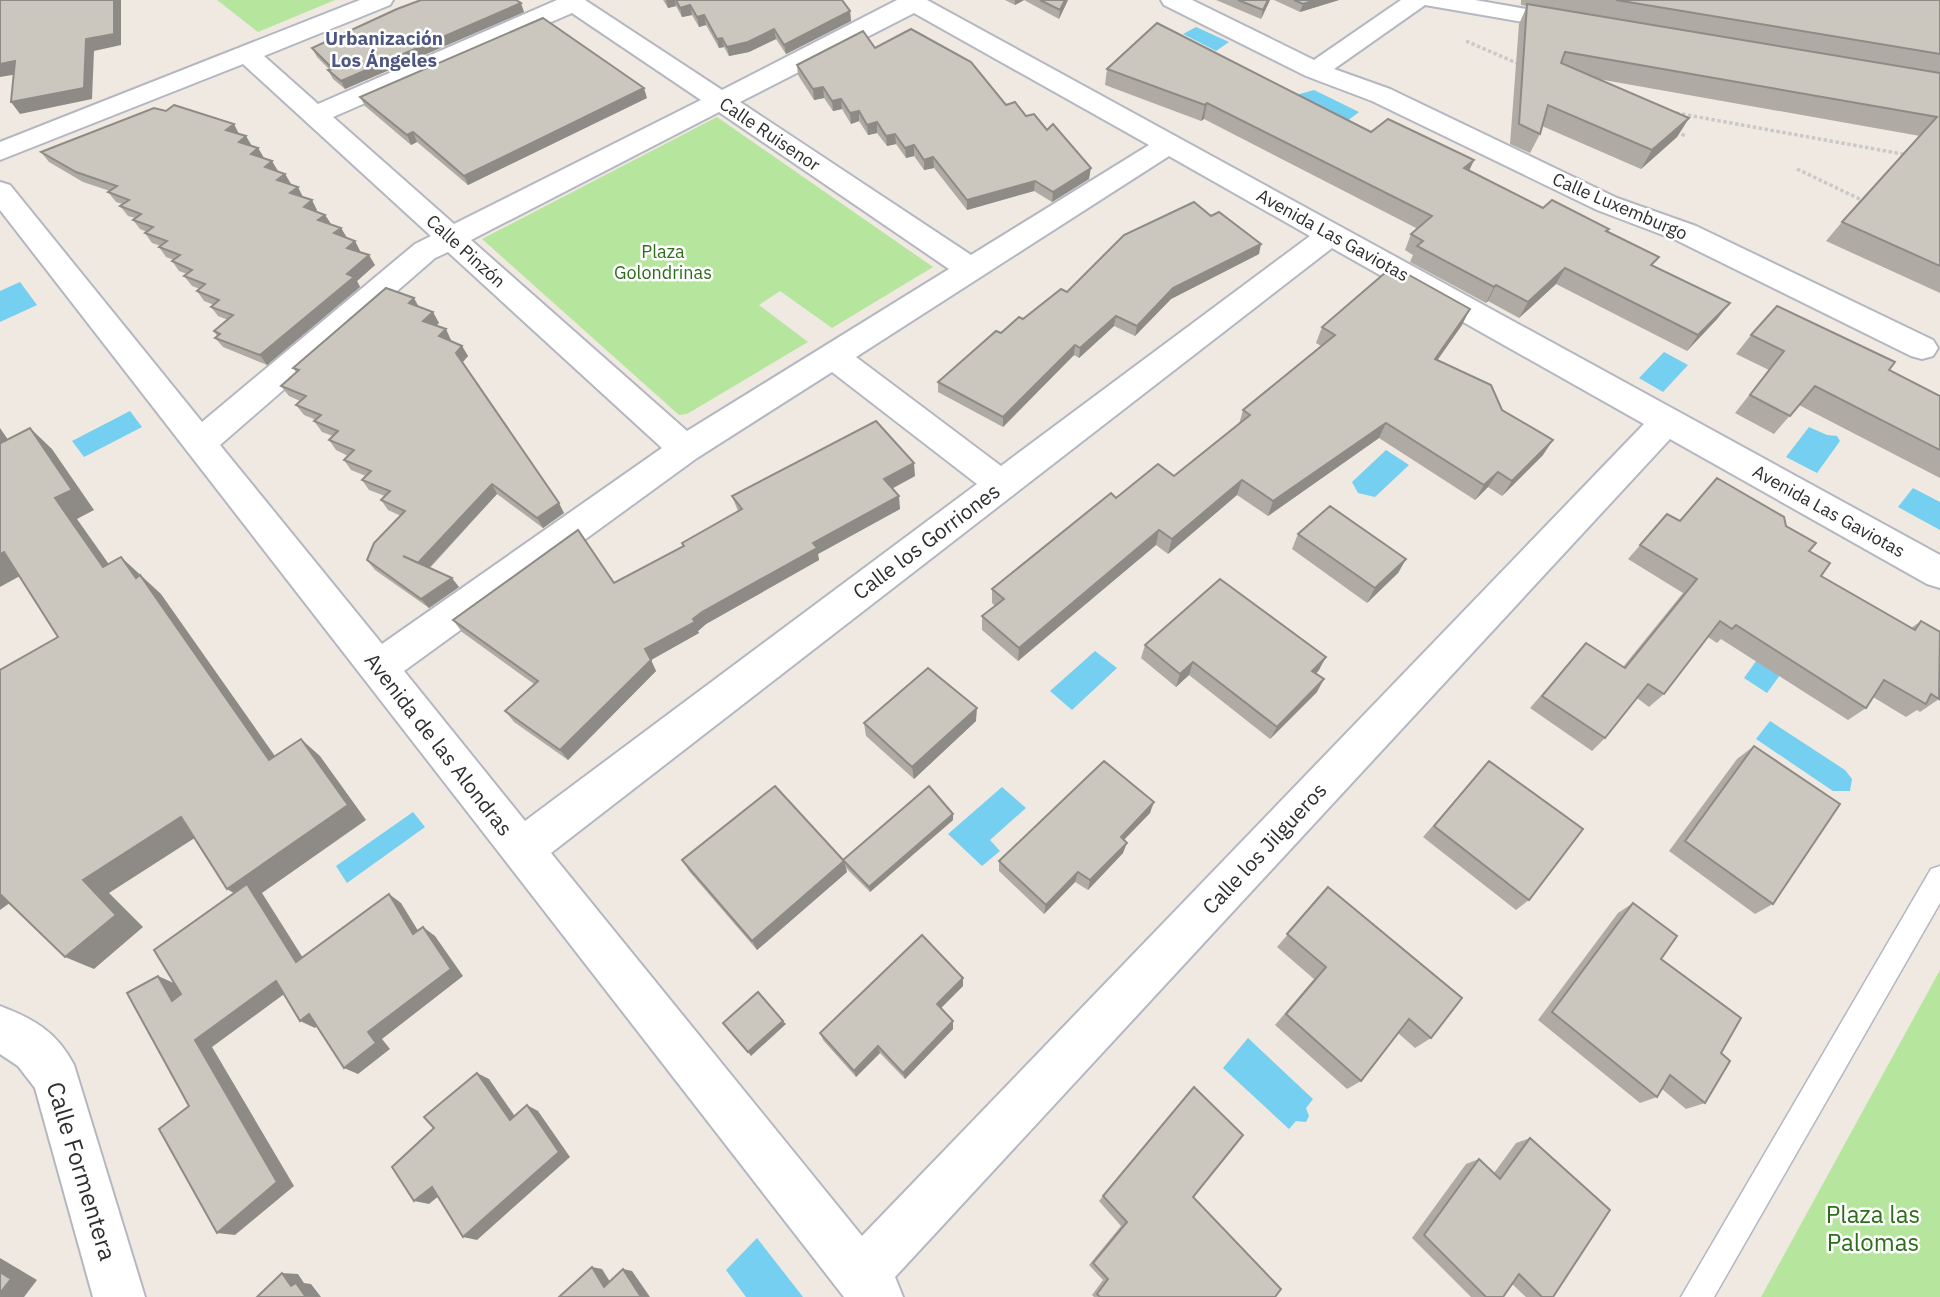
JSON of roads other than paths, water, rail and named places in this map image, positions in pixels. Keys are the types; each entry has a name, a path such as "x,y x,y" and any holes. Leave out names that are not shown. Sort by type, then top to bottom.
{"street":[{"name":"Calle Luxemburgo","path":"1173,0 1315,71 1381,94 1607,204 1686,233 1922,348"},
{"path":"1432,0 1597,27"},
{"path":"0,152 377,1"},
{"path":"200,443 425,251 912,1"},
{"name":"Avenida Las Gaviotas","path":"912,1 1940,573"},
{"path":"314,115 572,2"},
{"name":"Calle Ruisenor","path":"572,2 971,269"},
{"path":"1315,71 1409,6"},
{"name":"Calle Pinzón","path":"246,53 685,449"},
{"path":"379,668 685,449 1169,144"},
{"name":"Avenida de las Alondras","path":"0,191 869,1286"},
{"name":"Calle los Gorriones","path":"522,849 1331,234"},
{"path":"833,356 1001,484"},
{"name":"Calle los Jilgueros","path":"869,1286 1667,421"},
{"name":"Calle Formentera","path":"0,1030 27,1040 46,1058 57,1082 119,1297"}],"lane":[{"path":"1697,1297 1940,878"}],"water":[{"path":"1196,27 1229,42 1216,51 1183,34"},
{"path":"1314,90 1359,112 1342,125 1296,95"},
{"path":"20,282 37,305 0,322 0,291"},
{"path":"1664,352 1688,365 1663,392 1639,378"},
{"path":"130,411 142,427 84,457 72,441"},
{"path":"1809,427 1827,435 1837,436 1840,441 1817,473 1786,457"},
{"path":"1386,450 1409,465 1375,497 1358,493 1352,482"},
{"path":"1913,488 1940,502 1940,530 1898,507"},
{"path":"1784,622 1808,636 1767,693 1744,678"},
{"path":"1095,651 1117,668 1072,710 1050,691"},
{"path":"1770,721 1845,770 1852,779 1850,791 1833,791 1756,739"},
{"path":"1002,787 1026,808 990,840 1000,851 982,866 948,834"},
{"path":"413,812 425,827 347,883 336,866"},
{"path":"1248,1038 1313,1099 1306,1108 1309,1116 1306,1122 1296,1121 1289,1129 1223,1068"},
{"path":"757,1238 803,1297 746,1297 726,1270"}],"district":[{"name":"Urbanización Los Ángeles","path":"384,49"}],"park label":[{"name":"Plaza Golondrinas","path":"663,261"},
{"name":"Plaza las Palomas","path":"1873,1228"}]}
